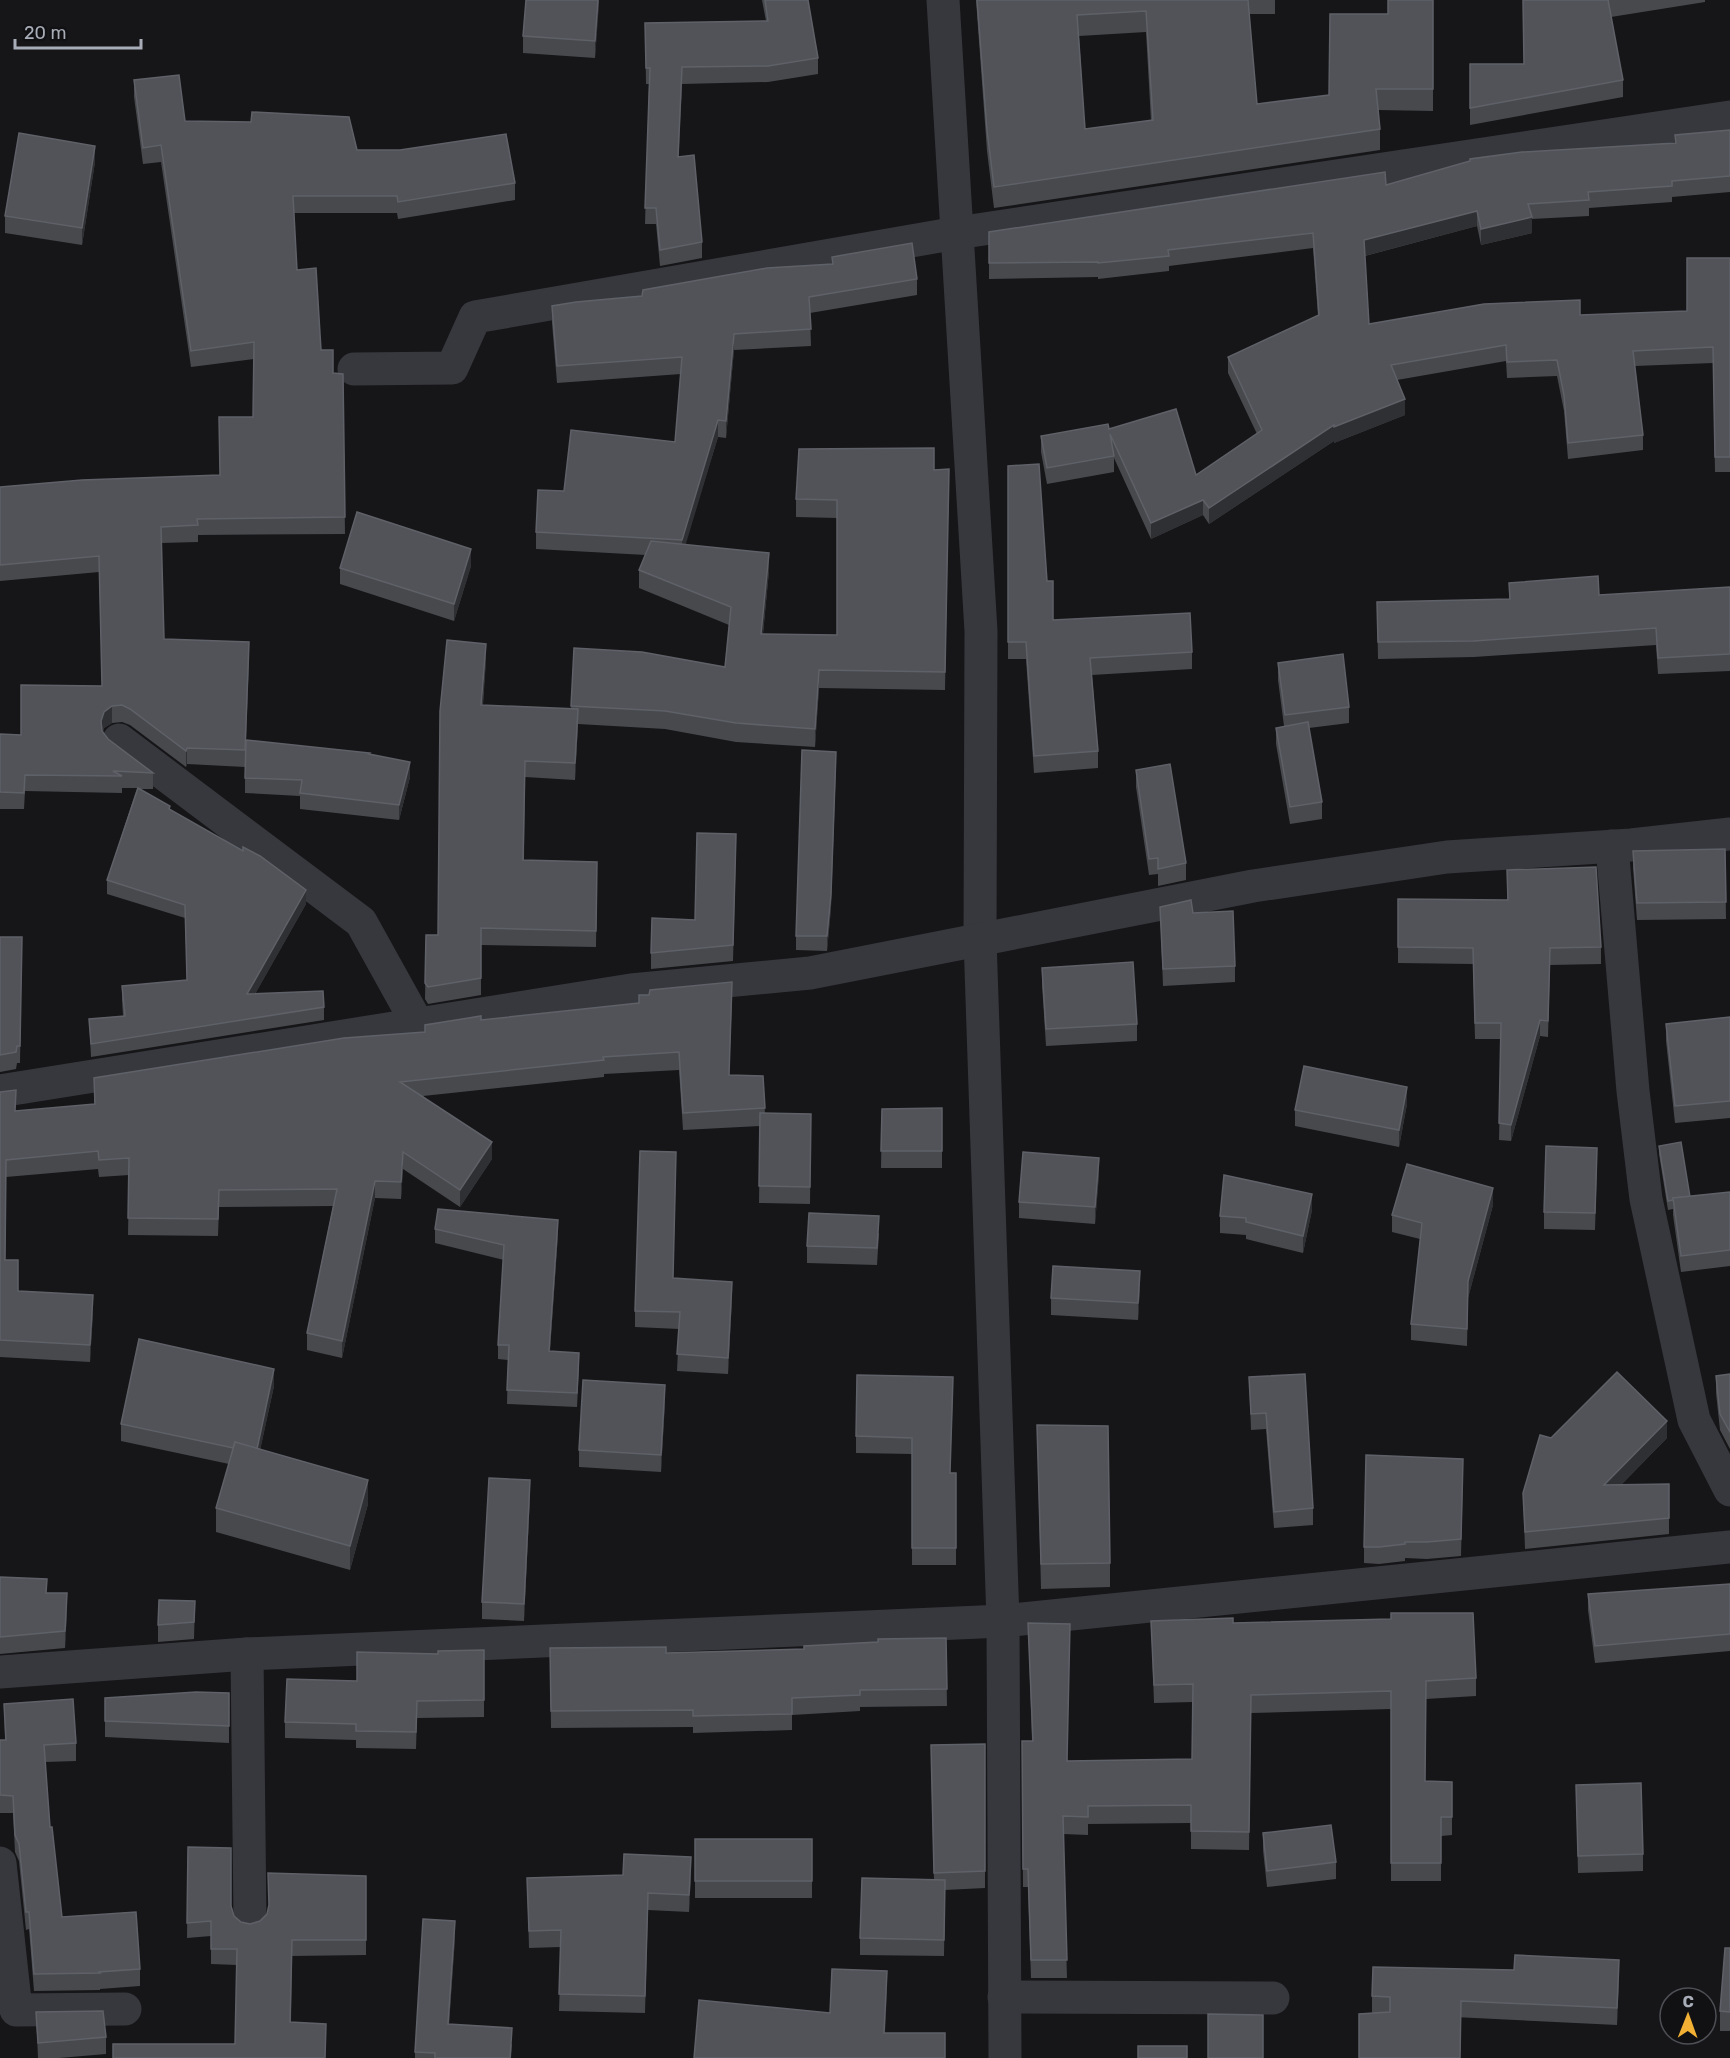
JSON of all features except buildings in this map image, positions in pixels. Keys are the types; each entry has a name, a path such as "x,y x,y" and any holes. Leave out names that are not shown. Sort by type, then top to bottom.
{"street":[{"path":"943,0 981,631 980,939 1003,1621 1005,2058"},
{"path":"354,369 452,368 475,317 957,233 1730,117"},
{"path":"119,740 361,922 417,1023"},
{"path":"0,1091 631,990 810,974 1253,886 1447,857 1612,846 1730,834"},
{"path":"1612,846 1633,1091 1646,1199 1694,1420 1730,1490"},
{"path":"0,1672 247,1654 1003,1621 1730,1547"},
{"path":"247,1654 250,1921"},
{"path":"0,1863 16,2010 125,2009"},
{"path":"1004,1997 1273,1998"}]}
